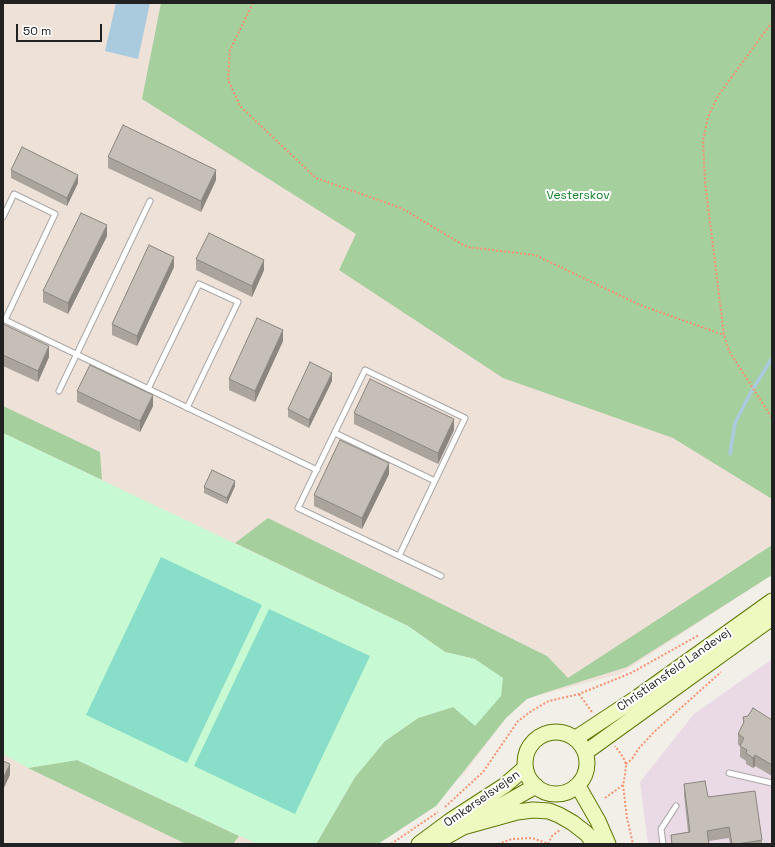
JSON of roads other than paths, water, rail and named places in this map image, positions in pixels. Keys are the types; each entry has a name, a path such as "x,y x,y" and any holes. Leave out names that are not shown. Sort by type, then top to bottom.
{"main road":[{"name":"Christiansfeld Landevej","path":"576,738 638,697 772,601"},
{"name":"Christiansfeld Landevej","path":"586,752 772,618"},
{"path":"552,731 564,732 576,738 582,744 586,752 588,758 585,776 578,786 572,790 560,794 547,793 536,786 529,778 525,768 525,756 527,750 535,739 552,731"},
{"name":"Omkørselsvejen","path":"419,844 450,821 504,786 525,768"},
{"name":"Omkørselsvejen","path":"432,844 536,786"},
{"path":"578,786 598,821 608,844"},
{"path":"463,827 517,812 533,810 549,811 573,823 587,834 594,844"}],"lane":[{"path":"3,217 14,194 55,214 4,319 317,470"},
{"path":"59,391 150,201"},
{"path":"148,389 199,284 238,302 188,408"},
{"path":"399,556 465,418 365,370 298,508 441,576"},
{"path":"334,433 435,481"},
{"path":"729,773 772,783"},
{"path":"663,844 661,829 676,806"}],"water":[{"path":"116,3 150,3 138,59 105,51"}],"waterway":[{"path":"730,454 735,423 750,394 772,358"}],"park label":[{"name":"Vesterskov","path":"578,196"}]}
